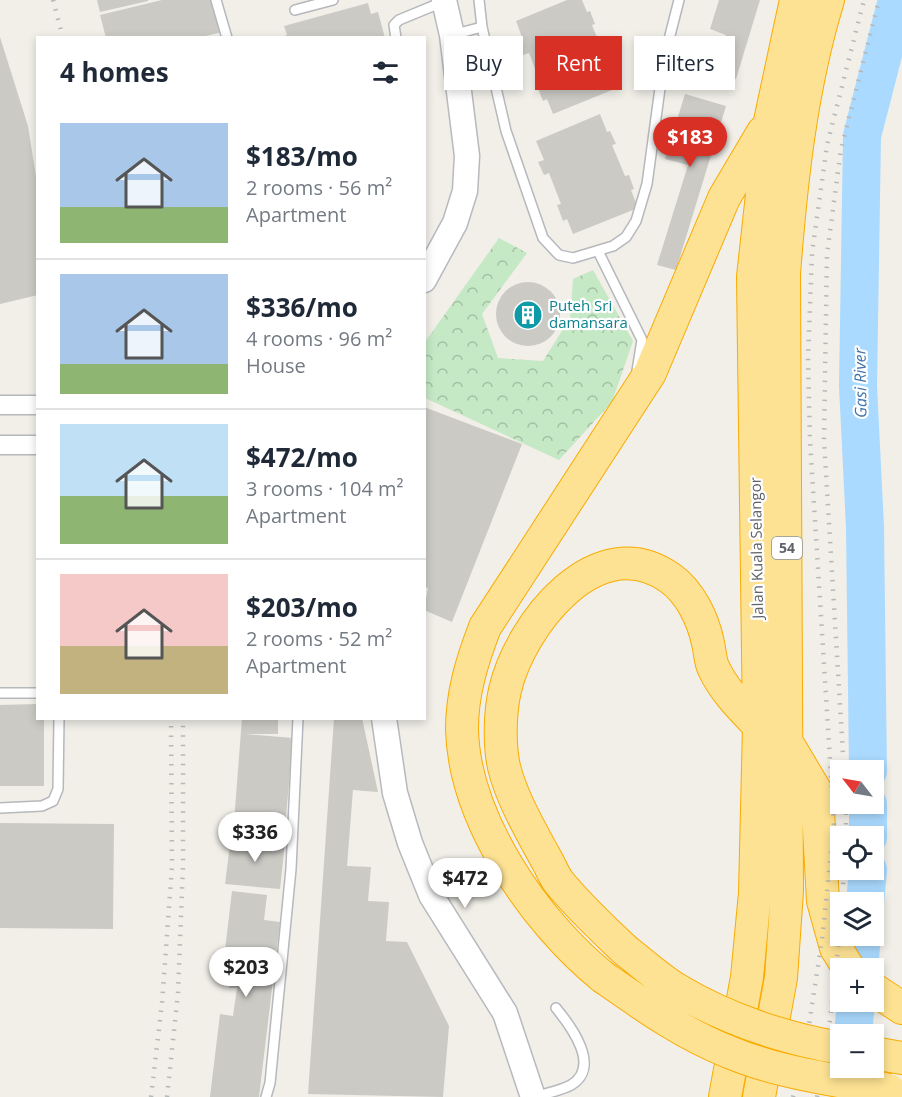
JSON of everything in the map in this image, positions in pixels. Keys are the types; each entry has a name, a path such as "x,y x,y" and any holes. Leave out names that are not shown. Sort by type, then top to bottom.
{"highway":[{"name":"Jalan Kuala Selangor","path":"725,1097 747,977 755,893 759,726 753,277 770,121 796,0"},
{"name":"Jalan Kuala Selangor","path":"759,1097 781,978 787,891 784,274 790,204 801,123 828,0"},
{"path":"770,121 724,198 650,373 485,627 467,673 462,730 470,776 488,832 520,887 573,953 603,977 694,1036 730,1053 808,1075 896,1091"},
{"path":"759,726 732,699 713,668 708,640 697,611 685,591 669,577 651,569 629,564 602,567 576,580 548,605 530,634 505,689 502,724 504,766 529,828 556,879 625,950 676,988 708,1005 778,1035 830,1046"},
{"path":"788,746 817,793 823,901 836,948 842,958"}],"street":[{"path":"426,276 455,223 465,191 467,156 452,35 445,0"},
{"path":"0,405 36,405"},
{"path":"0,444 36,446"},
{"path":"384,720 395,793 410,843 432,895 505,1013 534,1097"}],"lane":[{"path":"216,0 226,36"},
{"path":"295,10 333,0"},
{"path":"396,36 394,25 399,20 445,0"},
{"path":"479,0 482,27 506,132 543,238 559,255 573,258 613,246 626,237 636,221 647,184 664,59 679,0"},
{"path":"452,35 482,27"},
{"path":"598,251 642,339 637,371 617,423"},
{"path":"0,693 36,693"},
{"path":"0,808 42,806 53,801 58,789 59,720"},
{"path":"266,1097 270,1083 291,869 298,720"},
{"path":"534,1097 569,1086 582,1072 584,1059 574,1030 556,1008"}],"green space":[{"path":"499,238 527,253 482,314 498,358 543,361 570,318 573,279 593,270 633,341 612,402 559,460 426,398 426,341"}],"building":[{"path":"97,0 148,0 148,1 100,12"},
{"path":"162,0 215,0 222,32 206,36 105,36 100,15"},
{"path":"567,0 582,0 587,12 590,11 596,36 535,36 535,68 529,53 523,55 523,36 516,21"},
{"path":"719,0 760,0 736,79 735,36 726,36 710,29"},
{"path":"368,3 371,14 378,12 384,36 285,36 287,35 284,26"},
{"path":"0,37 28,126 36,176 36,295 0,304"},
{"path":"539,90 612,90 553,114 547,99 543,101"},
{"path":"685,94 726,106 676,270 657,265 688,165 665,159"},
{"path":"600,114 607,132 610,131 616,144 612,145 625,176 629,175 634,189 631,190 638,208 573,234 567,219 563,221 557,205 561,204 549,173 544,175 538,162 544,160 536,141"},
{"name":"Puteh Sri damansara","path":"528,282 551,291 560,314 551,337 528,346 505,337 496,314 505,291"},
{"path":"426,408 522,444 452,622 426,611 428,588 426,588"},
{"path":"36,704 36,720 44,720 44,786 0,786 0,705"},
{"path":"242,720 278,720 278,734 245,734 293,738 284,839 233,835"},
{"path":"334,720 362,720 378,792 353,790 347,866 371,867 368,901 389,902 386,941 407,942 449,1026 443,1097 308,1094"},
{"path":"0,823 114,824 113,929 0,928"},
{"path":"231,837 285,843 280,889 225,884"},
{"path":"232,891 267,895 264,920 280,922 259,1097 210,1097 220,1014 233,1016 237,988 229,988 233,960 224,959"}],"waterway":[{"name":"Gasi River","path":"868,760 865,527 858,386 862,136 897,0"},
{"name":"Gasi River","path":"868,814 868,826"},
{"name":"Gasi River","path":"866,892 867,880"},
{"name":"Gasi River","path":"860,958 861,946"},
{"name":"Gasi River","path":"854,1024 855,1012"}],"railway":[{"path":"53,0 62,36"},
{"path":"793,1097 804,1057 822,940 834,824 810,441 808,359 812,253 827,145 864,0"},
{"path":"843,760 824,440 827,254 841,149 879,0"},
{"path":"151,1097 162,1003 172,866 171,720"},
{"path":"167,1097 178,993 183,866 183,720"},
{"path":"846,814 846,826"},
{"path":"843,880 843,892"},
{"path":"817,1097 825,1064 838,946"}],"place":[{"name":"Puteh Sri damansara","path":"528,315"}]}
